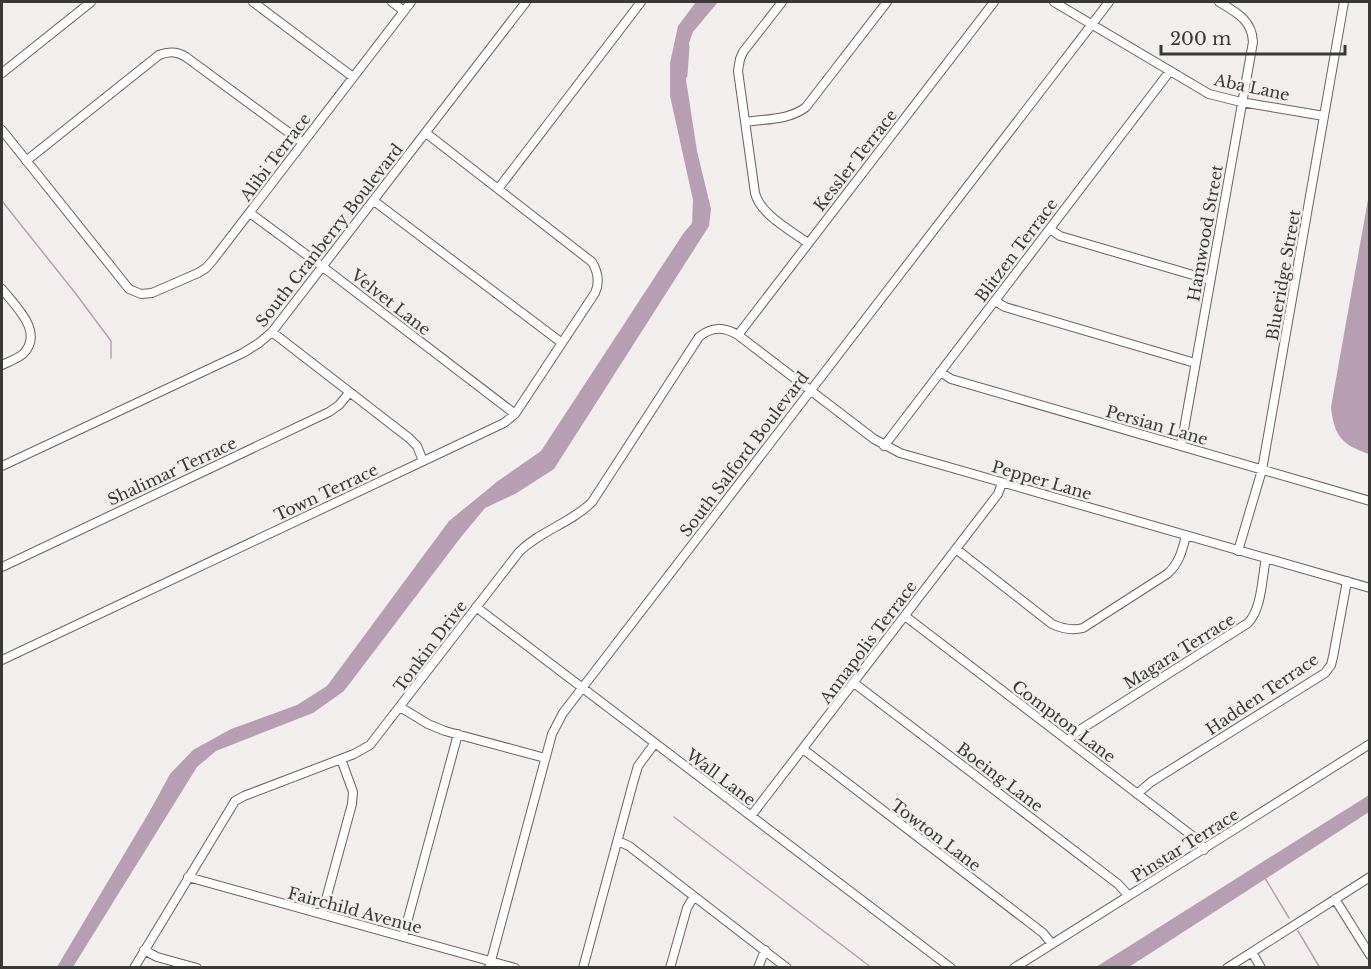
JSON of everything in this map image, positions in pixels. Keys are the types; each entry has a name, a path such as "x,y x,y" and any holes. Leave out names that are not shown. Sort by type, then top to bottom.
{"street":[{"path":"2,73 91,2"},
{"path":"253,2 353,77"},
{"path":"392,2 404,11"},
{"name":"Alibi Terrace","path":"26,161 129,289 137,293 152,293 206,268 411,2"},
{"name":"South Cranberry Boulevard","path":"2,466 243,353 272,332 526,2"},
{"path":"426,133 498,189 641,2"},
{"path":"782,2 743,52 738,71 758,202 765,211 808,243"},
{"path":"745,122 790,116 802,110 887,2"},
{"name":"Kessler Terrace","path":"738,335 994,2"},
{"name":"Aba Lane","path":"1054,2 1209,93 1241,102 1324,116"},
{"name":"South Salford Boulevard","path":"490,964 545,758 557,722 1109,2"},
{"name":"Hamwood Street","path":"1181,446 1252,42 1249,25 1238,12 1219,2"},
{"name":"Blueridge Street","path":"1238,550 1262,470 1344,2"},
{"path":"2,130 26,161 166,52 179,53 195,63 303,143"},
{"name":"Blitzen Terrace","path":"884,446 1170,71"},
{"name":"Town Terrace","path":"2,660 504,423 515,414 595,293 598,278 597,271 591,262 498,189"},
{"path":"374,201 562,343"},
{"name":"Velvet Lane","path":"250,213 515,414"},
{"path":"1050,229 1060,236 1210,280"},
{"path":"2,289 28,323 31,333 29,345 22,355 2,365"},
{"path":"995,301 1005,307 1195,363"},
{"name":"Tonkin Drive","path":"134,968 238,798 362,751 370,745 523,548 580,513 592,502 699,337 715,328 727,329 738,335"},
{"path":"272,332 409,438 417,446 423,461"},
{"name":"Pepper Lane","path":"738,335 874,439 900,453 1370,588"},
{"name":"Persian Lane","path":"940,372 951,379 1370,501"},
{"name":"Shalimar Terrace","path":"2,567 329,412 339,405 349,393"},
{"name":"Annapolis Terrace","path":"751,816 998,494 1002,483"},
{"path":"956,549 1052,624 1072,630 1083,628 1167,574 1179,561 1186,536"},
{"name":"Magara Terrace","path":"1068,741 1075,733 1248,623 1257,608 1266,558"},
{"name":"Hadden Terrace","path":"1137,794 1151,782 1325,673 1334,657 1347,581"},
{"name":"Wall Lane","path":"476,607 951,968"},
{"name":"Compton Lane","path":"905,616 1199,841 1203,849"},
{"name":"Boeing Lane","path":"854,683 1118,884 1128,895"},
{"path":"400,707 428,724 545,758"},
{"path":"403,937 458,734"},
{"path":"583,968 638,766 655,743"},
{"name":"Pinstar Terrace","path":"1014,968 1370,744"},
{"name":"Towton Lane","path":"802,749 1043,933 1052,944"},
{"path":"322,914 352,804 352,792 341,759"},
{"path":"618,841 629,846 788,968"},
{"name":"Fairchild Avenue","path":"188,877 403,937 490,964 515,968"},
{"path":"1227,968 1370,877"},
{"path":"670,968 687,908 694,896"},
{"path":"1335,899 1370,955"},
{"path":"144,950 157,957 197,968"},
{"path":"758,968 765,950"},
{"path":"1252,952 1261,968"}],"shaded area":[{"path":"696,2 718,2 693,32 683,60 697,151 711,209 709,226 554,469 515,494 485,508 344,691 313,713 216,751 197,767 73,967 57,967 170,774 193,750 231,729 297,705 327,686 449,521 498,481 541,451 692,223 693,200 670,96 670,63 678,26"},
{"path":"1369,194 1370,454 1352,447 1341,438 1334,425 1331,407"},
{"path":"1369,795 1369,812 1129,967 1096,967"}],"waterway":[{"path":"684,75 686,47"},
{"path":"2,201 111,341 111,358"},
{"path":"674,817 872,968"},
{"path":"1265,878 1289,918"},
{"path":"1298,931 1320,968"}]}
